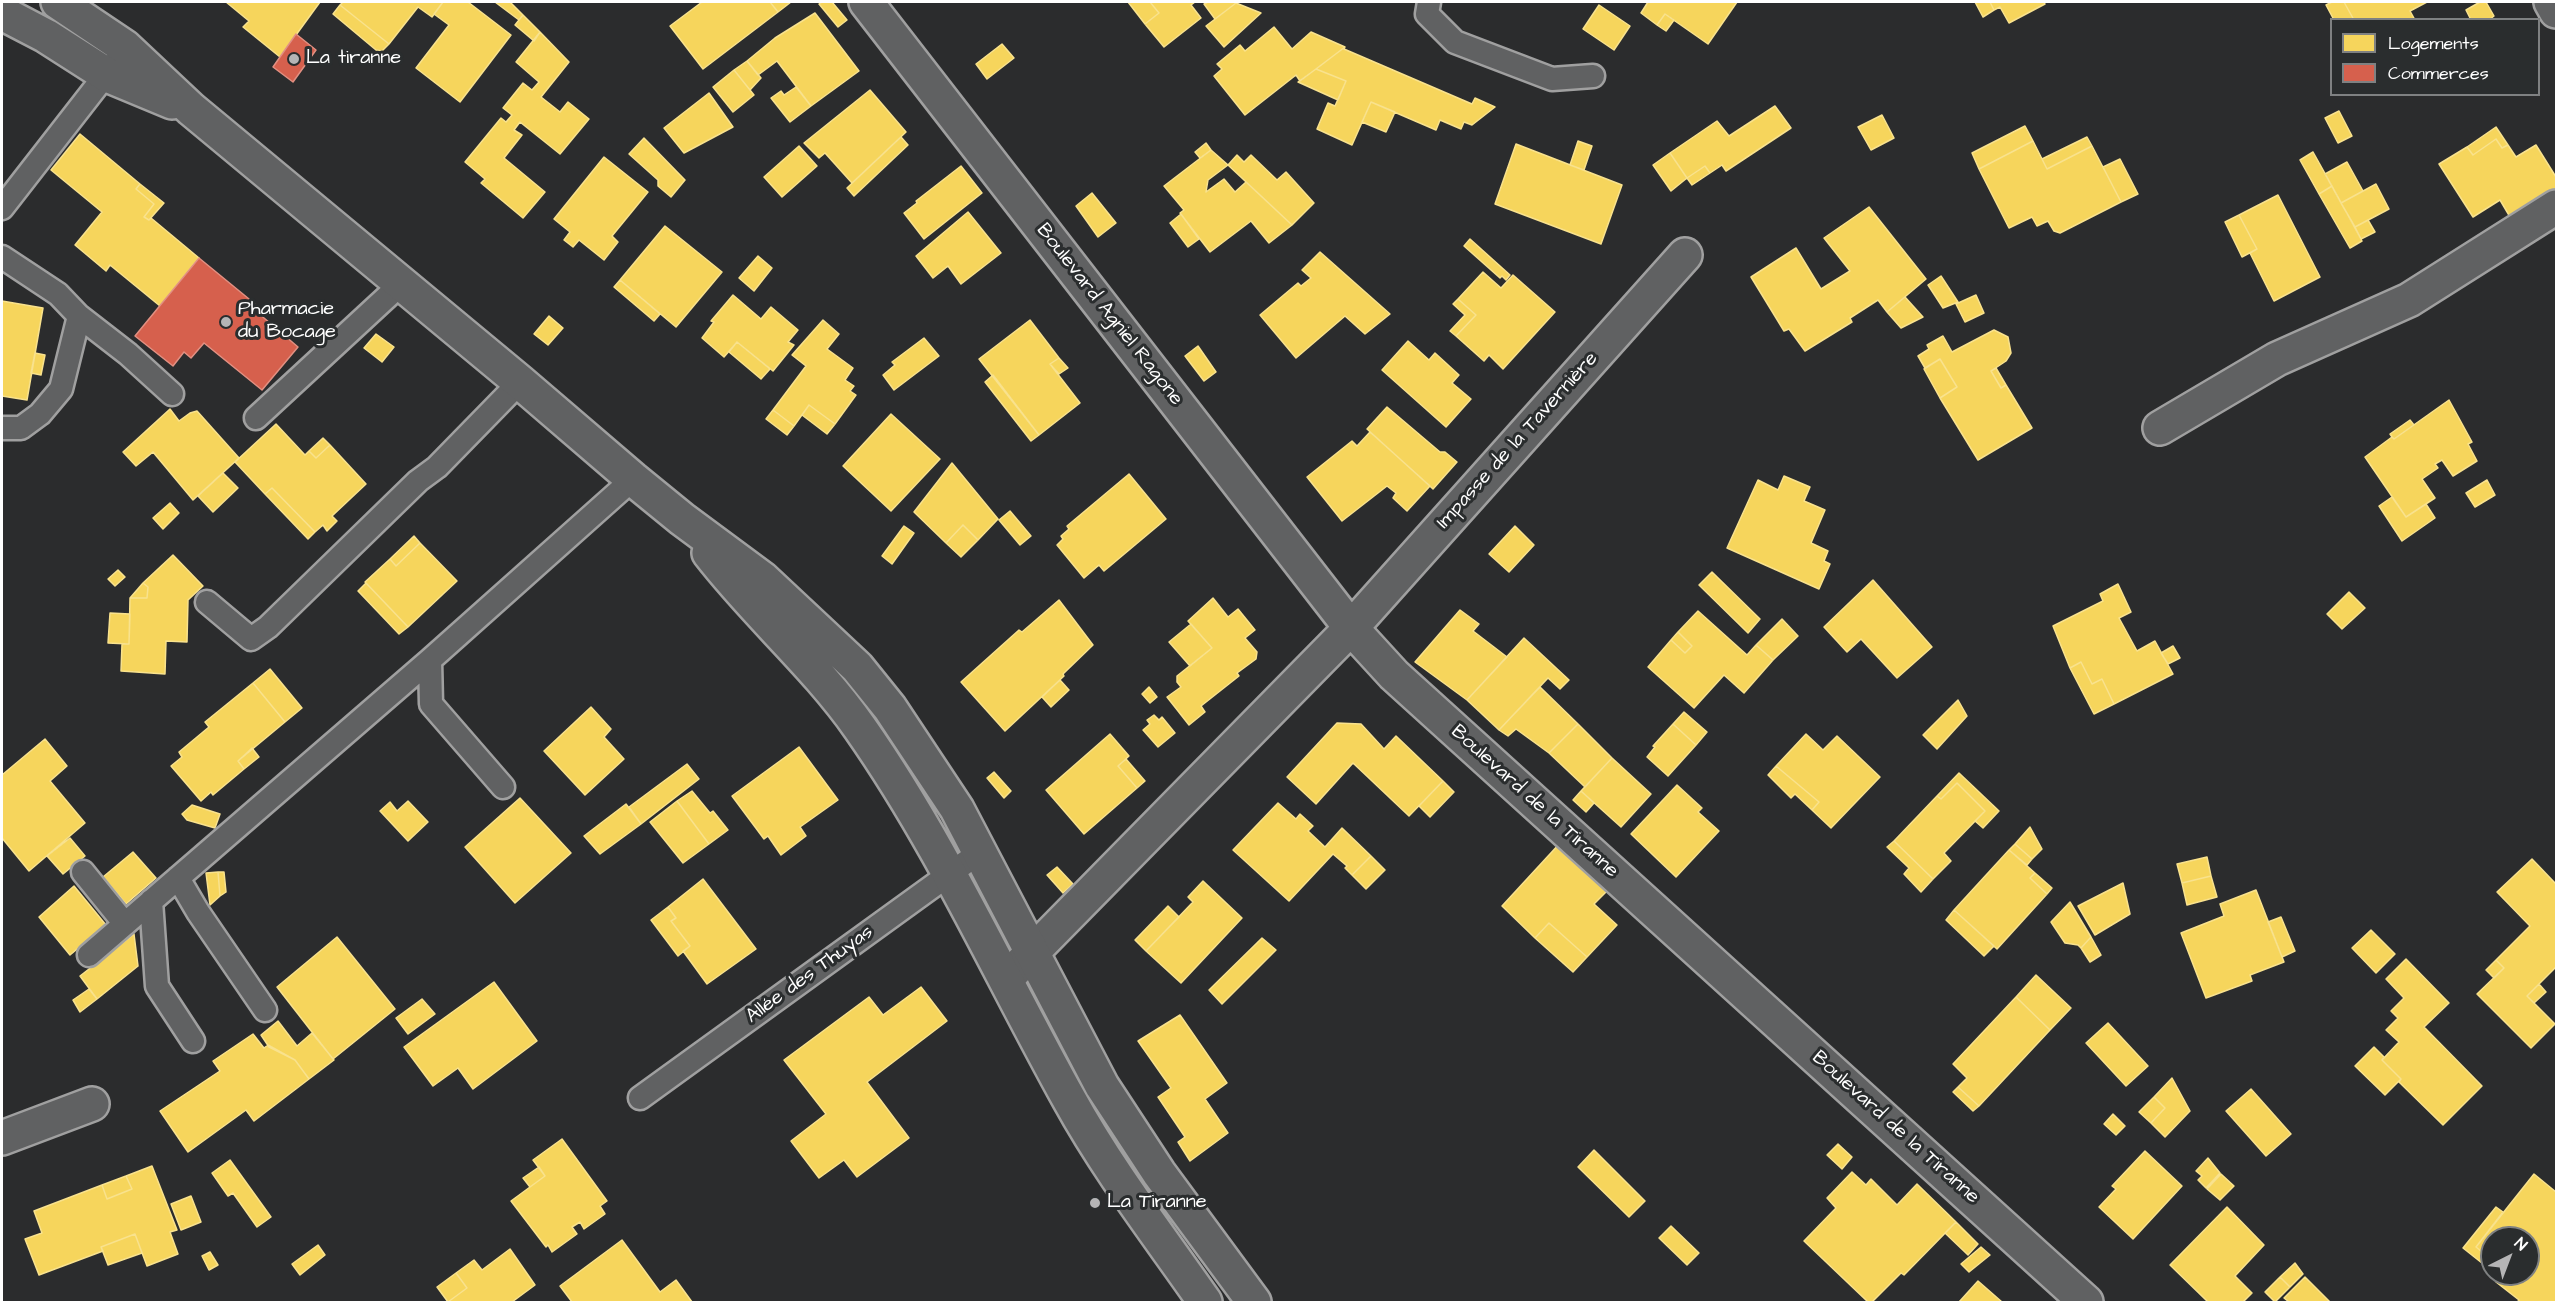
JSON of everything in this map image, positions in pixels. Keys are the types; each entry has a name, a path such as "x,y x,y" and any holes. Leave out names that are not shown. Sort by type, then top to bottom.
{"street":[{"path":"58,2 125,47 191,110 633,479 682,519 764,579 857,668 890,708 957,809 1102,1086 1159,1173 1254,1302"},
{"name":"Boulevard Agniel Ragone","path":"866,2 1351,628"},
{"path":"2551,2 2556,11"},
{"path":"2,13 46,36 107,75 191,110"},
{"path":"2160,428 2277,359 2409,300 2556,207"},
{"name":"Impasse de la Tavernière","path":"1351,628 1685,255"},
{"path":"682,519 741,594 830,689 860,728 951,872 1070,1101 1120,1180 1205,1302"},
{"path":"1006,979 1351,628"},
{"name":"Boulevard de la Tiranne","path":"1351,628 1394,675 2086,1302"},
{"path":"2,1138 92,1104"}],"lane":[{"path":"1429,2 1427,14 1455,42 1552,79 1593,76"},
{"path":"2,208 107,75 125,47"},
{"path":"2,257 58,294 79,316 128,354 172,394"},
{"path":"256,418 401,284"},
{"path":"2,428 21,428 39,414 61,389 79,316"},
{"path":"207,602 250,639 268,627 418,481 437,467 519,382"},
{"path":"89,955 430,660 633,479"},
{"path":"430,660 431,704 503,787"},
{"name":"Allée des Thuyas","path":"640,1098 980,852"},
{"path":"83,872 125,924"},
{"path":"178,878 198,912 265,1010"},
{"path":"151,901 157,986 193,1041"}],"building: Logements":[{"path":"226,2 320,2 280,57 243,27 249,21"},
{"path":"343,2 443,2 432,17 418,7 389,44 340,5"},
{"path":"443,2 468,2 511,35 460,102 416,68 449,25 434,14"},
{"path":"495,2 510,2 523,15 519,20"},
{"path":"702,2 770,2 778,12 703,69 670,26"},
{"path":"770,2 791,2 778,12"},
{"path":"832,2 847,20 838,27 819,4"},
{"path":"1128,2 1150,2 1159,13 1145,24"},
{"path":"1150,2 1195,2 1191,5 1201,18 1164,47 1145,24 1159,13"},
{"path":"1208,2 1236,3 1215,19 1204,4"},
{"path":"1648,2 1737,2 1708,44 1665,14 1657,25 1641,13"},
{"path":"1975,2 1990,2 1994,10 1983,17"},
{"path":"1990,2 2044,2 2045,4 2009,23 2000,7 1994,10"},
{"path":"2332,2 2344,2 2353,18 2333,18 2326,5"},
{"path":"2344,2 2427,2 2410,11 2414,18 2353,18"},
{"path":"2480,2 2486,2 2494,16 2470,18 2466,10"},
{"path":"1236,3 1261,13 1224,47 1206,26"},
{"path":"340,5 389,44 382,51 376,50 333,14"},
{"path":"1599,5 1630,26 1614,50 1583,29"},
{"path":"815,13 859,71 811,106 777,61 758,75 747,61 775,38"},
{"path":"1665,14 1674,20 1666,31 1657,25"},
{"path":"523,15 540,32 534,41 515,25"},
{"path":"1274,27 1292,49 1311,32 1345,47 1300,81 1296,75 1245,115 1214,76 1222,69 1217,64 1240,45 1245,51"},
{"path":"540,32 569,62 541,97 560,112 568,102 589,119 560,154 520,122 514,130 522,135 504,158 545,192 523,218 481,183 485,179 465,162 501,118 506,122 512,115 503,108 523,83 532,90 539,82 516,62"},
{"path":"1002,44 1014,58 987,79 976,64"},
{"path":"1345,47 1344,49 1472,104 1475,98 1495,107 1472,125 1464,122 1461,129 1440,120 1436,130 1371,102 1352,145 1317,129 1328,103 1335,106 1346,81 1316,69"},
{"path":"747,61 761,78 750,90 734,70"},
{"path":"1316,69 1346,81 1338,100 1298,82"},
{"path":"734,70 754,95 733,112 713,87"},
{"path":"796,87 811,106 790,122 771,98 781,91 784,95"},
{"path":"870,90 906,132 852,183 825,153 819,158 804,143"},
{"path":"709,93 733,127 684,153 664,128"},
{"path":"1371,102 1395,112 1386,132 1362,122"},
{"path":"1775,106 1791,128 1726,171 1722,165 1710,173 1705,166 1687,178 1670,153 1717,121 1729,136"},
{"path":"2339,111 2352,136 2338,143 2325,118"},
{"path":"1882,115 1894,138 1871,150 1858,127"},
{"path":"2025,126 2033,141 1979,169 1972,153"},
{"path":"2496,127 2508,145 2502,148 2496,139 2473,155 2467,147"},
{"path":"80,134 140,184 136,189 154,204 144,217 149,220 151,218 199,258 160,306 110,265 106,271 75,245 102,212 51,170"},
{"path":"901,137 908,145 854,196 847,188"},
{"path":"2087,137 2092,146 2047,169 2042,159"},
{"path":"644,138 685,180 671,197 658,186 658,180 629,154"},
{"path":"2496,139 2502,148 2508,145 2516,157 2536,145 2556,177 2556,195 2513,222 2500,200 2473,217 2439,164 2467,147 2473,155"},
{"path":"1578,141 1592,146 1584,170 1570,165"},
{"path":"2033,141 2047,169 2092,146 2121,202 2060,233 2054,231 2048,221 2037,226 2032,217 2009,228 1979,169"},
{"path":"1206,143 1211,150 1200,158 1195,152"},
{"path":"1516,144 1622,185 1601,244 1495,204"},
{"path":"799,146 817,166 782,197 764,177"},
{"path":"1211,150 1228,165 1208,180 1206,192 1224,179 1235,192 1246,182 1292,225 1269,243 1251,221 1210,252 1180,213 1184,210 1164,186"},
{"path":"2313,152 2332,186 2319,194 2300,160"},
{"path":"1670,153 1687,178 1671,191 1653,165"},
{"path":"1237,155 1244,162 1251,155 1277,180 1286,172 1314,203 1292,225 1228,165"},
{"path":"604,157 648,192 612,236 618,242 604,260 579,240 573,247 564,240 570,232 554,219"},
{"path":"2120,159 2138,194 2121,202 2103,167"},
{"path":"2347,162 2363,191 2341,203 2325,174"},
{"path":"961,166 982,193 924,239 904,213"},
{"path":"1705,166 1710,173 1692,185 1687,178"},
{"path":"140,184 164,203 149,220 144,217 154,204 136,189"},
{"path":"2376,184 2389,209 2355,227 2341,203"},
{"path":"2332,186 2362,241 2350,248 2319,194"},
{"path":"1092,193 1116,223 1098,237 1076,206"},
{"path":"2278,195 2320,277 2274,301 2250,253 2257,249 2239,215"},
{"path":"1869,207 1926,279 1887,312 1878,300 1850,318 1852,322 1805,351 1789,329 1784,331 1751,277 1796,248 1821,289 1850,271 1824,238"},
{"path":"968,212 1001,253 961,284 948,266 933,278 916,256"},
{"path":"1181,214 1199,239 1188,247 1170,223"},
{"path":"2239,215 2257,249 2242,257 2225,222"},
{"path":"2368,220 2375,232 2361,239 2355,227"},
{"path":"665,226 722,272 676,327 620,280"},
{"path":"1470,239 1510,275 1506,280 1502,276 1500,278 1464,246"},
{"path":"1320,252 1390,314 1365,334 1345,316 1296,358 1260,315 1298,283 1301,286 1311,278 1302,270"},
{"path":"758,256 772,268 754,291 739,278"},
{"path":"1483,272 1501,288 1513,275 1555,312 1503,369 1489,355 1484,361 1456,336 1476,315 1458,299"},
{"path":"1941,276 1958,302 1943,308 1928,285"},
{"path":"620,280 660,314 654,321 614,287"},
{"path":"733,295 761,319 771,307 798,330 788,342 794,345 773,371 737,342 724,357 702,338 714,322 711,321"},
{"path":"1976,295 1984,313 1965,322 1956,304"},
{"path":"1905,297 1923,317 1901,328 1887,312"},
{"path":"1458,299 1476,315 1456,336 1450,331 1465,315 1453,304"},
{"path":"2,301 43,308 27,400 2,396"},
{"path":"549,316 563,328 548,345 534,334"},
{"path":"823,320 839,334 827,349 853,368 845,380 854,386 850,391 856,395 835,424 809,405 794,426 773,410 806,366 792,355"},
{"path":"1030,320 1059,358 1050,364 1080,403 1039,435 979,359"},
{"path":"1994,330 2008,337 2011,353 2006,361 1991,371 2001,388 2006,385 2032,428 1978,460 1940,398 1957,387 1940,359 1925,368 1918,356 1929,349 1927,345 1943,336 1952,352"},
{"path":"376,334 394,347 382,362 364,348"},
{"path":"924,338 939,356 894,390 883,375 895,365 892,362"},
{"path":"1408,341 1429,360 1435,353 1459,375 1452,383 1471,399 1446,427 1382,370"},
{"path":"737,342 770,369 761,379 729,352"},
{"path":"1198,346 1216,372 1204,381 1185,356"},
{"path":"35,353 45,355 41,375 31,373"},
{"path":"1059,358 1068,368 1059,374 1050,364"},
{"path":"1940,359 1957,387 1940,398 1924,369"},
{"path":"1996,368 2006,385 2001,388 1991,371"},
{"path":"993,375 1039,435 1031,441 985,382"},
{"path":"2449,400 2472,442 2468,444 2477,461 2453,476 2442,460 2435,464 2438,468 2422,479 2435,498 2406,517 2365,457"},
{"path":"809,405 835,424 827,434 802,415"},
{"path":"1387,407 1440,452 1445,452 1457,462 1433,489 1367,429"},
{"path":"170,409 179,421 197,411 239,458 193,500 153,452 136,466 123,452"},
{"path":"773,410 794,426 787,435 766,419"},
{"path":"891,414 940,459 891,511 843,466"},
{"path":"2410,420 2414,425 2394,439 2390,434"},
{"path":"276,424 305,455 309,451 316,458 330,445 366,484 332,516 337,521 327,531 323,525 315,532 272,488 265,494 235,462"},
{"path":"1370,432 1430,486 1407,511 1393,498 1396,493 1387,486 1342,521 1307,477 1352,441 1357,446"},
{"path":"323,438 330,445 316,458 309,451"},
{"path":"952,463 998,519 978,540 963,525 946,543 914,512"},
{"path":"223,473 238,488 213,512 198,496"},
{"path":"1129,474 1166,519 1104,571 1099,565 1084,578 1057,545 1063,539 1061,536 1069,529 1067,526"},
{"path":"1784,476 1810,487 1804,501 1825,510 1811,543 1828,551 1824,561 1830,564 1819,589 1727,548 1758,480 1778,490"},
{"path":"2487,480 2495,495 2475,507 2466,493"},
{"path":"272,488 315,532 308,539 265,494"},
{"path":"2392,497 2406,517 2426,504 2435,518 2402,541 2379,506"},
{"path":"170,503 179,513 163,529 153,518"},
{"path":"1010,511 1031,536 1020,545 999,520"},
{"path":"963,525 978,540 961,557 946,543"},
{"path":"904,526 914,533 892,564 882,556"},
{"path":"1515,526 1534,545 1509,572 1489,554"},
{"path":"414,536 420,543 396,566 390,559"},
{"path":"420,543 457,581 408,627 365,582 390,559 396,566"},
{"path":"173,555 203,586 188,600 187,642 166,641 165,674 121,671 122,644 129,644 130,598 147,598 148,587 143,583"},
{"path":"118,570 125,577 115,586 108,579"},
{"path":"1712,572 1760,619 1748,633 1699,585"},
{"path":"1873,580 1932,647 1897,678 1861,639 1847,652 1824,627"},
{"path":"143,583 148,587 147,598 130,598"},
{"path":"366,583 408,627 399,634 358,591"},
{"path":"2118,584 2131,612 2119,618 2137,651 2155,641 2173,674 2114,704 2102,679 2092,684 2081,662 2070,668 2053,626 2103,601 2100,594"},
{"path":"2349,592 2365,608 2342,629 2327,614"},
{"path":"1213,598 1228,617 1238,609 1255,630 1245,638 1257,652 1256,659 1237,673 1239,676 1201,706 1205,712 1189,725 1167,697 1181,687 1177,682 1177,676 1212,648 1188,621"},
{"path":"1059,600 1093,645 1063,674 1064,676 1005,731 961,682 1019,630 1022,632"},
{"path":"1460,610 1479,624 1473,631 1507,657 1467,700 1415,662"},
{"path":"1698,611 1747,655 1756,645 1773,660 1744,693 1724,675 1694,708 1648,667 1671,640 1685,653 1692,646 1678,632"},
{"path":"110,613 130,614 129,644 108,643"},
{"path":"1782,619 1798,636 1773,660 1756,645"},
{"path":"1191,624 1212,648 1190,666 1169,642"},
{"path":"1678,632 1692,646 1685,653 1671,640"},
{"path":"1524,638 1569,680 1560,689 1548,678 1499,730 1467,700"},
{"path":"2173,646 2180,658 2168,664 2161,653"},
{"path":"2081,662 2092,684 2102,679 2114,704 2094,714 2070,668"},
{"path":"270,669 302,708 285,722 253,683"},
{"path":"1060,680 1069,690 1051,707 1042,697"},
{"path":"253,683 285,722 238,761 244,769 213,795 211,792 201,801 171,766 182,757 179,752 209,727 205,722"},
{"path":"1149,687 1157,697 1150,703 1142,694"},
{"path":"1540,687 1578,724 1549,753 1516,729 1508,736 1499,730"},
{"path":"1958,700 1967,716 1937,749 1923,735"},
{"path":"591,707 611,729 604,737 624,759 585,795 544,751"},
{"path":"1684,712 1707,732 1696,745 1673,724"},
{"path":"1154,715 1159,720 1162,717 1175,733 1158,747 1143,730 1150,724 1147,720"},
{"path":"1337,723 1361,724 1384,749 1396,736 1443,781 1409,816 1353,763 1316,804 1287,777"},
{"path":"1578,724 1612,758 1585,787 1549,753"},
{"path":"1673,724 1696,745 1668,776 1647,757 1655,747 1653,746"},
{"path":"1110,734 1129,756 1118,766 1137,788 1084,834 1046,790"},
{"path":"1806,734 1823,750 1837,736 1880,777 1831,828 1812,810 1819,802 1776,766"},
{"path":"45,739 67,766 50,781 85,823 29,871 2,838 2,775"},
{"path":"799,747 838,800 800,827 806,836 781,855 768,836 764,839 732,796"},
{"path":"252,748 259,757 244,769 238,761"},
{"path":"1612,758 1651,794 1621,827 1581,791"},
{"path":"1126,759 1145,781 1137,788 1118,766"},
{"path":"687,764 699,779 641,824 629,807"},
{"path":"1776,766 1819,802 1812,810 1795,794 1791,798 1768,775"},
{"path":"994,772 1011,791 1004,798 987,778"},
{"path":"1959,773 1999,811 1983,828 1975,821 1985,811 1957,783 1941,799 1937,796"},
{"path":"1443,781 1454,792 1430,817 1419,806"},
{"path":"1957,783 1985,811 1944,853 1951,861 1933,879 1894,841 1937,796 1941,799"},
{"path":"1677,785 1702,808 1698,812 1719,831 1676,877 1631,834"},
{"path":"692,791 710,813 713,811 728,830 709,844 677,801"},
{"path":"1581,791 1594,803 1586,812 1573,800"},
{"path":"520,798 571,853 515,903 465,847"},
{"path":"408,801 428,822 408,841 380,811 390,802 397,811"},
{"path":"677,801 709,844 683,863 650,822"},
{"path":"1278,803 1296,819 1300,814 1313,826 1308,831 1325,847 1342,828 1371,856 1352,875 1345,868 1347,866 1333,854 1289,901 1233,850"},
{"path":"626,804 641,824 600,854 584,836"},
{"path":"192,805 220,814 215,828 187,820 182,814"},
{"path":"2030,827 2042,849 2032,859 2015,844"},
{"path":"70,838 85,856 63,874 47,856"},
{"path":"1894,841 1933,879 1921,892 1904,874 1909,868 1887,847"},
{"path":"1561,842 1610,888 1594,904 1617,925 1587,957 1549,923 1535,938 1502,906"},
{"path":"2015,844 2032,859 2027,865 2009,850"},
{"path":"2009,850 2035,873 2030,878 2047,894 1997,949 1954,910"},
{"path":"133,852 156,878 126,904 103,877"},
{"path":"1371,856 1385,870 1366,889 1352,875"},
{"path":"2207,857 2211,876 2182,883 2177,864"},
{"path":"2532,859 2556,884 2556,967 2527,996 2555,1024 2531,1048 2477,994 2504,968 2496,960 2530,926 2497,892"},
{"path":"1057,867 1073,884 1063,893 1047,875"},
{"path":"218,872 220,896 210,905 206,873"},
{"path":"218,872 224,872 226,892 220,896"},
{"path":"2035,873 2052,888 2047,894 2030,878"},
{"path":"2211,876 2217,897 2187,905 2182,883"},
{"path":"703,879 756,949 707,984 683,951 690,946 671,921 676,918 668,907"},
{"path":"1203,881 1242,918 1181,983 1146,951 1193,902 1188,897"},
{"path":"2123,883 2130,914 2095,935 2078,906"},
{"path":"74,886 106,925 70,955 39,917"},
{"path":"2256,890 2284,962 2250,975 2252,981 2206,998 2181,933 2224,916 2220,904"},
{"path":"2070,902 2091,937 2081,948 2078,945 2065,943 2051,922"},
{"path":"1168,906 1179,917 1146,951 1135,940"},
{"path":"668,907 676,918 671,921 690,946 678,956 651,920"},
{"path":"1954,910 1994,946 1984,956 1946,920"},
{"path":"2281,917 2295,951 2282,957 2268,922"},
{"path":"1549,923 1587,957 1573,972 1535,938"},
{"path":"2371,930 2395,954 2376,973 2352,948"},
{"path":"134,934 138,966 97,999 80,976"},
{"path":"337,937 395,1009 333,1059 277,987"},
{"path":"2091,937 2101,955 2090,962 2081,948"},
{"path":"1262,938 1276,950 1222,1004 1209,990"},
{"path":"2406,959 2449,1003 2424,1027 2482,1086 2443,1125 2399,1082 2401,1079 2382,1060 2399,1042 2386,1030 2398,1018 2391,1011 2404,998 2386,979"},
{"path":"2496,960 2504,968 2494,978 2486,970"},
{"path":"2036,975 2071,1008 2050,1030 2016,997"},
{"path":"494,982 537,1041 473,1089 458,1068 433,1086 404,1047"},
{"path":"2539,984 2546,992 2534,1003 2527,996"},
{"path":"921,987 947,1021 867,1082 909,1138 857,1177 844,1160 819,1178 791,1141 826,1114 784,1060 869,997 883,1015"},
{"path":"89,989 97,999 80,1012 73,1000"},
{"path":"2016,997 2050,1030 1979,1106 1958,1087 1967,1078 1953,1064"},
{"path":"422,999 435,1014 408,1034 396,1018"},
{"path":"1180,1015 1227,1083 1205,1099 1228,1133 1190,1161 1178,1142 1185,1137 1158,1097 1171,1088 1138,1041"},
{"path":"278,1021 297,1046 312,1033 334,1060 309,1079 295,1060 269,1047 261,1035"},
{"path":"2108,1023 2148,1066 2126,1086 2086,1043"},
{"path":"253,1034 264,1048 268,1045 295,1060 309,1079 254,1121 246,1110 188,1152 160,1111 220,1071 213,1061"},
{"path":"2374,1047 2384,1057 2382,1060 2401,1079 2385,1095 2355,1066"},
{"path":"2172,1078 2190,1111 2165,1137 2151,1123 2165,1108 2154,1097"},
{"path":"1958,1087 1979,1106 1973,1111 1953,1092"},
{"path":"2251,1089 2291,1134 2266,1156 2226,1111"},
{"path":"2154,1097 2165,1108 2151,1123 2139,1112"},
{"path":"2113,1114 2125,1126 2116,1135 2104,1124"},
{"path":"562,1139 607,1201 600,1206 605,1214 584,1229 580,1222 572,1227 577,1234 552,1252 511,1201 545,1176 533,1160"},
{"path":"1838,1144 1852,1157 1842,1169 1827,1155"},
{"path":"1594,1150 1645,1201 1629,1217 1578,1167"},
{"path":"2145,1151 2182,1186 2133,1239 2099,1207 2116,1189 2112,1186"},
{"path":"2208,1158 2220,1173 2206,1188 2198,1180 2202,1176 2196,1171"},
{"path":"230,1160 271,1217 257,1227 233,1193 228,1196 212,1173"},
{"path":"152,1166 177,1230 170,1232 178,1254 147,1266 135,1234 101,1247 103,1251 39,1275 25,1239 42,1233 34,1211 102,1185 107,1199 132,1189 126,1176"},
{"path":"539,1167 545,1176 530,1187 523,1178"},
{"path":"1852,1172 1866,1185 1871,1179 1897,1205 1917,1184 1956,1222 1904,1275 1901,1273 1872,1302 1868,1302 1804,1241 1836,1208 1827,1198"},
{"path":"2221,1174 2234,1186 2220,1200 2207,1189"},
{"path":"2534,1174 2556,1192 2556,1302 2517,1302 2519,1300 2501,1286 2540,1286 2540,1226 2493,1226"},
{"path":"126,1176 132,1189 107,1199 102,1185"},
{"path":"191,1196 201,1222 181,1230 171,1204"},
{"path":"2227,1207 2264,1245 2235,1276 2252,1293 2243,1302 2208,1302 2170,1265"},
{"path":"2496,1207 2503,1212 2492,1226 2481,1226"},
{"path":"1956,1222 1978,1244 1968,1255 1945,1233"},
{"path":"1671,1226 1699,1253 1687,1265 1659,1238"},
{"path":"2480,1227 2480,1242 2476,1247 2480,1250 2480,1261 2463,1248"},
{"path":"135,1234 142,1253 108,1265 101,1247"},
{"path":"622,1240 660,1292 676,1280 692,1302 572,1302 560,1286"},
{"path":"318,1245 325,1255 300,1275 292,1264"},
{"path":"1981,1247 1990,1255 1969,1272 1961,1264"},
{"path":"510,1249 535,1285 512,1302 448,1302 467,1288 456,1273 474,1260 482,1270"},
{"path":"210,1252 218,1265 209,1270 202,1256"},
{"path":"2295,1263 2303,1274 2290,1287 2280,1277"},
{"path":"456,1273 467,1288 448,1302 437,1287"},
{"path":"2280,1277 2290,1287 2275,1302 2265,1292"},
{"path":"2305,1277 2330,1302 2289,1302 2284,1298"},
{"path":"1978,1281 2002,1302 1959,1302"}],"building: Commerces":[{"path":"296,34 316,50 293,82 273,67"},
{"path":"199,258 260,308 257,312 298,347 262,390 204,343 191,358 184,352 173,366 135,336"}],"place":[{"name":"La tiranne","path":"294,59"},
{"name":"Pharmacie du Bocage","path":"226,322"},
{"name":"La Tiranne","path":"1095,1203"}]}
